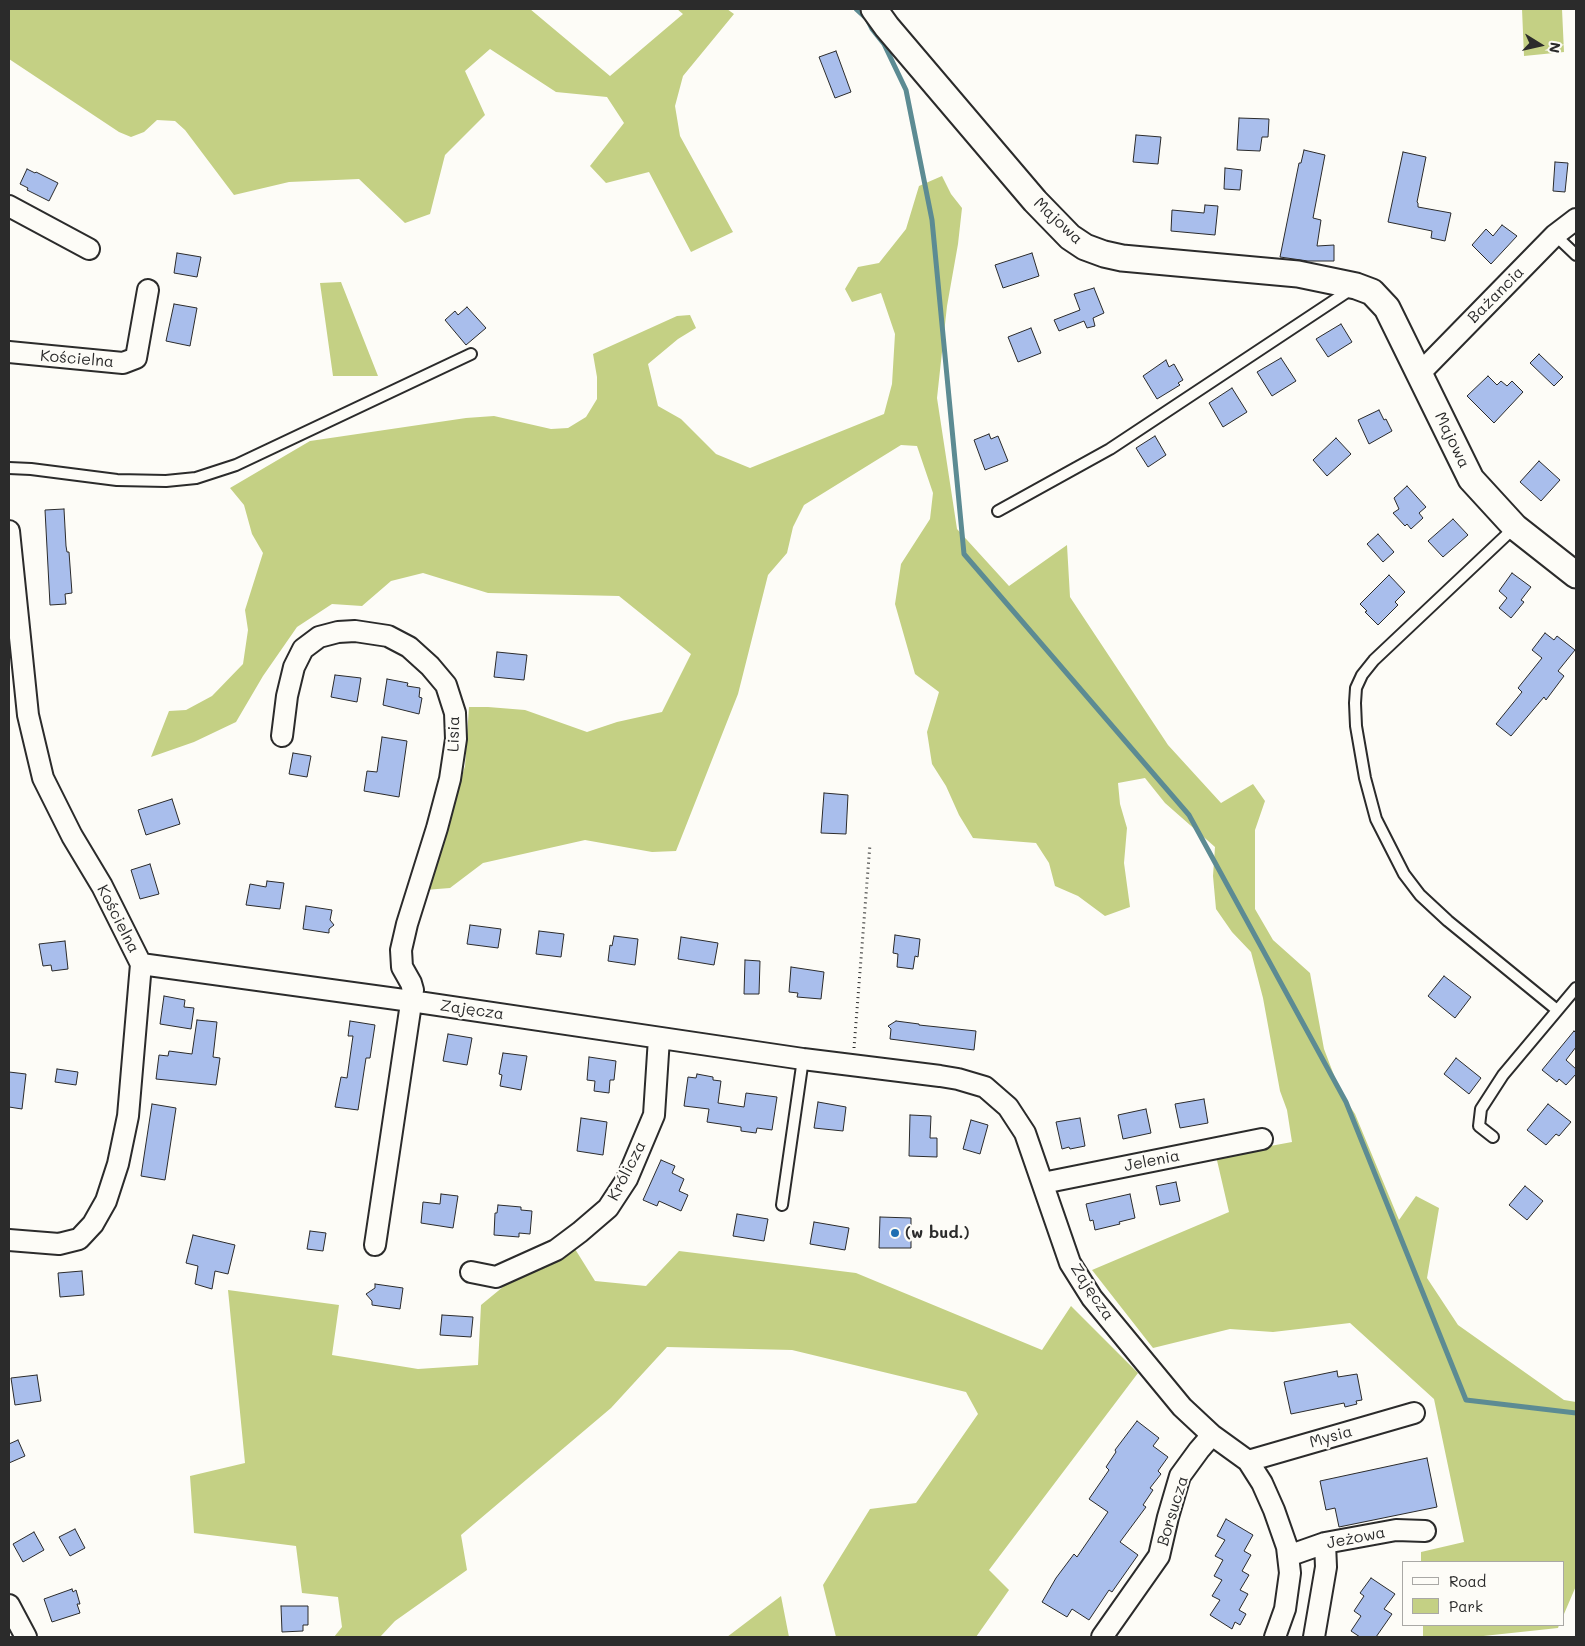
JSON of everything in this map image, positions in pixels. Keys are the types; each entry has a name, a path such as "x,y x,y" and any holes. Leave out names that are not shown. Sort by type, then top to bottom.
{"street":[{"name":"Majowa","path":"874,9 886,27 1035,201 1070,237 1085,247 1122,258 1298,274 1356,286 1372,292 1387,308 1471,479 1514,527 1576,575"},
{"path":"9,206 88,249"},
{"name":"Bażancia","path":"1418,374 1555,235 1576,219"},
{"name":"Kościelna","path":"9,352 123,363 136,358 148,290"},
{"name":"Kościelna","path":"9,531 28,715 42,778 72,836 102,886 141,964 128,1116 118,1164 102,1209 84,1235 73,1242 48,1244 9,1240"},
{"name":"Lisia","path":"282,736 287,696 294,667 303,649 319,637 338,632 355,631 388,636 409,647 430,666 446,685 456,713 456,739 450,779 401,950 402,967 411,983 411,1001"},
{"name":"Zajęcza","path":"141,964 411,1001 803,1059 949,1077 985,1087 1008,1106 1025,1133 1070,1263 1092,1298 1182,1407 1212,1435 1248,1461 1262,1483 1287,1547 1290,1573 1285,1609 1275,1637"},
{"path":"375,1245 411,1001"},
{"name":"Królicza","path":"471,1272 496,1277 556,1250 608,1208 627,1179 654,1115 659,1038"},
{"name":"Jelenia","path":"1043,1182 1262,1139"},
{"name":"Mysia","path":"1248,1461 1414,1413"},
{"name":"Borsucza","path":"1102,1637 1131,1593 1159,1556 1180,1476 1212,1435"},
{"name":"Jeżowa","path":"1288,1556 1325,1542 1396,1530 1425,1531"},
{"path":"1314,1637 1326,1568 1325,1542"},
{"path":"9,1604 26,1637"}],"lane":[{"path":"1555,235 1576,255"},
{"path":"998,511 1110,449 1356,286"},
{"path":"9,468 117,480 166,482 196,478 236,465 471,354"},
{"path":"1514,527 1374,660 1362,675 1356,688 1356,726 1365,778 1376,819 1404,874 1420,895 1448,921 1558,1010"},
{"path":"1493,1137 1479,1126 1481,1109 1503,1075 1576,988"},
{"path":"782,1205 803,1059"}],"path":[{"path":"853,1065 870,844"}],"green space":[{"path":"9,9 530,9 610,76 683,14 677,9 727,9 734,14 683,76 675,106 680,136 733,232 691,252 649,172 606,183 590,166 624,123 607,97 556,92 490,49 465,71 485,115 445,155 430,214 405,223 359,179 289,182 234,195 185,130 175,121 157,120 144,132 131,137 119,132 9,59"},
{"path":"1522,9 1562,9 1564,52 1524,56"},
{"path":"942,176 951,194 962,208 947,306 937,398 957,529 1009,586 1067,545 1070,597 1168,745 1221,803 1253,784 1265,801 1255,830 1255,909 1273,940 1310,973 1324,1049 1340,1091 1355,1114 1399,1220 1416,1196 1439,1208 1427,1278 1458,1325 1564,1400 1576,1402 1576,1586 1565,1612 1565,1561 1421,1561 1421,1552 1464,1542 1434,1399 1350,1323 1273,1332 1230,1329 1153,1348 1092,1270 1229,1212 1216,1156 1292,1142 1287,1110 1280,1091 1263,998 1251,952 1232,932 1216,909 1213,876 1215,847 1165,803 1145,778 1118,783 1120,804 1127,828 1124,863 1130,907 1105,916 1078,896 1055,886 1049,863 1036,843 973,838 959,815 946,786 932,764 927,732 939,692 915,674 895,604 901,564 930,519 933,493 917,446 901,445 804,505 793,527 787,553 768,575 738,694 676,851 652,852 585,840 483,863 450,888 425,890 436,861 465,766 469,707 525,710 587,732 617,722 662,712 691,654 619,596 488,593 423,573 391,581 362,606 332,604 297,627 263,676 236,722 194,742 151,757 169,711 186,710 212,696 243,664 248,630 245,610 263,553 252,534 244,505 230,488 310,441 466,418 494,416 551,429 568,428 586,417 597,399 597,377 593,354 677,316 690,315 696,328 678,339 648,364 658,406 681,419 716,454 750,468 884,414 892,384 895,334 881,293 852,302 845,289 858,267 879,263 906,229 919,186"},
{"path":"341,282 378,376 333,376 320,283"},
{"path":"575,1249 595,1281 646,1286 679,1251 856,1273 1042,1350 1071,1306 1138,1373 989,1570 1009,1590 976,1637 836,1637 823,1585 870,1509 916,1503 978,1414 966,1392 792,1350 667,1347 611,1408 461,1535 467,1570 395,1621 380,1637 334,1637 342,1627 338,1597 302,1593 296,1546 194,1533 190,1476 245,1463 228,1290 339,1305 332,1355 418,1369 478,1365 481,1305 515,1277"},
{"path":"781,1596 789,1637 727,1637"},
{"path":"1423,1626 1559,1626 1558,1628 1474,1637 1423,1637"}],"building":[{"path":"836,51 851,92 835,98 819,57"},
{"path":"1239,118 1269,119 1268,137 1262,137 1260,151 1237,150"},
{"path":"1136,135 1161,137 1158,164 1133,162"},
{"path":"1304,150 1325,155 1313,218 1321,220 1317,246 1334,245 1334,261 1308,261 1280,257 1299,163 1301,163"},
{"path":"1403,152 1426,157 1417,202 1418,207 1451,213 1445,241 1431,238 1432,231 1388,222"},
{"path":"1555,162 1568,163 1565,192 1553,191"},
{"path":"1225,168 1242,170 1240,190 1224,189"},
{"path":"27,169 58,183 49,201 27,190 28,188 20,184"},
{"path":"1205,205 1218,206 1215,235 1171,231 1172,210 1204,213"},
{"path":"1502,225 1517,236 1491,264 1472,245 1486,229 1493,236"},
{"path":"177,253 201,257 197,277 174,273"},
{"path":"1032,253 1039,276 1003,288 995,265"},
{"path":"1094,288 1104,313 1093,318 1095,326 1087,328 1084,321 1059,331 1054,320 1080,310 1074,294"},
{"path":"174,304 197,308 190,346 166,341"},
{"path":"467,307 486,328 466,345 445,320 455,311 458,315"},
{"path":"1341,324 1352,342 1328,357 1316,339"},
{"path":"1031,328 1041,353 1018,362 1008,337"},
{"path":"1539,354 1563,377 1554,386 1530,363"},
{"path":"1281,358 1296,381 1272,396 1257,372"},
{"path":"1166,360 1169,367 1174,364 1183,380 1178,383 1180,385 1157,399 1143,376"},
{"path":"1488,376 1497,385 1501,381 1507,386 1512,381 1523,392 1494,423 1467,396"},
{"path":"1232,388 1247,412 1223,427 1209,403"},
{"path":"1379,410 1392,431 1369,444 1358,420"},
{"path":"989,434 991,439 998,436 1008,461 985,470 974,440"},
{"path":"1155,436 1166,455 1148,467 1136,448"},
{"path":"1336,438 1351,454 1327,476 1313,460"},
{"path":"1539,461 1560,480 1541,501 1520,482"},
{"path":"1407,486 1426,507 1419,513 1423,518 1411,529 1407,524 1405,526 1393,513 1399,509 1394,498"},
{"path":"64,509 66,546 67,552 69,552 72,593 65,594 66,604 50,605 45,510"},
{"path":"1453,519 1468,535 1443,557 1428,541"},
{"path":"1378,534 1394,552 1383,562 1367,544"},
{"path":"1512,573 1531,587 1521,600 1524,602 1511,618 1499,608 1507,598 1499,591"},
{"path":"1389,575 1405,592 1395,602 1398,605 1378,625 1360,604"},
{"path":"1545,633 1554,640 1557,636 1575,650 1558,671 1564,676 1546,700 1544,697 1511,736 1496,724 1522,692 1518,688 1542,658 1532,650"},
{"path":"497,652 527,655 524,680 494,677"},
{"path":"335,675 361,678 357,702 331,697"},
{"path":"387,679 408,683 407,686 420,688 419,697 422,698 419,714 383,705"},
{"path":"382,737 407,741 399,797 364,791 367,771 377,772"},
{"path":"293,753 311,756 307,777 289,774"},
{"path":"824,793 848,795 846,834 821,833"},
{"path":"172,799 180,824 146,835 138,810"},
{"path":"150,864 159,894 140,899 131,870"},
{"path":"267,881 284,883 280,909 246,905 250,884 266,887"},
{"path":"306,906 332,910 330,920 334,925 329,929 329,933 303,929"},
{"path":"470,925 501,929 498,948 467,944"},
{"path":"539,931 564,934 561,957 536,954"},
{"path":"895,935 920,939 918,957 915,956 913,969 897,967 898,954 893,953"},
{"path":"614,936 638,939 635,965 608,961 610,945 612,946"},
{"path":"681,937 718,943 714,965 678,959"},
{"path":"65,941 68,969 52,971 51,965 43,966 39,944"},
{"path":"745,960 760,961 759,994 744,994"},
{"path":"791,967 824,972 821,999 797,997 798,993 789,992"},
{"path":"1444,976 1471,997 1455,1018 1428,996"},
{"path":"164,996 185,1000 184,1007 194,1008 191,1029 160,1024"},
{"path":"197,1020 217,1022 213,1057 220,1058 216,1085 156,1079 159,1055 168,1056 169,1051 192,1054"},
{"path":"350,1021 375,1025 370,1058 366,1058 358,1110 335,1107 341,1077 347,1078 353,1036 348,1036"},
{"path":"896,1021 976,1031 974,1050 890,1039 891,1029 888,1026"},
{"path":"1574,1031 1576,1033 1576,1047 1566,1060 1576,1069 1576,1074 1566,1085 1559,1079 1557,1082 1542,1070"},
{"path":"448,1034 472,1038 467,1065 443,1061"},
{"path":"503,1053 527,1056 521,1090 500,1086 502,1075 499,1074"},
{"path":"589,1057 616,1061 614,1080 610,1080 609,1093 594,1091 595,1081 587,1080"},
{"path":"1456,1058 1481,1078 1469,1094 1444,1074"},
{"path":"57,1069 78,1072 76,1085 55,1082"},
{"path":"9,1072 26,1074 22,1109 9,1107"},
{"path":"697,1074 713,1077 713,1080 721,1081 718,1103 744,1107 746,1093 777,1097 772,1130 757,1128 756,1133 741,1131 741,1127 707,1122 709,1109 684,1106 688,1077 696,1078"},
{"path":"1204,1099 1208,1123 1180,1128 1175,1104"},
{"path":"818,1102 846,1107 843,1131 814,1128"},
{"path":"152,1104 176,1108 165,1180 141,1176"},
{"path":"1548,1104 1571,1122 1559,1136 1556,1134 1546,1145 1527,1130"},
{"path":"1146,1109 1151,1133 1123,1139 1118,1115"},
{"path":"910,1115 931,1116 930,1138 937,1138 937,1157 909,1156"},
{"path":"581,1118 607,1122 603,1155 577,1151"},
{"path":"1080,1118 1085,1146 1062,1149 1056,1122"},
{"path":"971,1120 988,1125 980,1154 963,1149"},
{"path":"661,1160 675,1166 672,1173 684,1179 679,1191 688,1195 681,1211 659,1201 657,1206 643,1200"},
{"path":"1176,1182 1180,1201 1160,1205 1156,1186"},
{"path":"1525,1186 1543,1201 1527,1220 1509,1205"},
{"path":"441,1194 458,1196 453,1228 421,1223 423,1202 440,1204"},
{"path":"1130,1194 1135,1218 1095,1230 1093,1220 1090,1221 1086,1204"},
{"path":"498,1205 521,1207 521,1210 532,1211 530,1234 519,1233 519,1237 494,1235 495,1213 497,1213"},
{"path":"737,1214 768,1219 764,1241 733,1236"},
{"name":"(w bud.)","path":"880,1217 911,1218 911,1248 879,1248"},
{"path":"814,1222 849,1228 845,1250 810,1244"},
{"path":"310,1231 326,1233 323,1251 307,1249"},
{"path":"193,1235 235,1245 228,1274 215,1271 212,1289 195,1284 198,1266 186,1263"},
{"path":"82,1271 84,1295 60,1297 58,1273"},
{"path":"375,1284 403,1288 400,1309 372,1305 372,1301 366,1294 375,1288"},
{"path":"442,1315 473,1317 471,1337 440,1335"},
{"path":"1337,1371 1338,1377 1357,1374 1362,1400 1356,1401 1357,1404 1345,1407 1344,1403 1291,1414 1284,1382"},
{"path":"37,1375 41,1401 15,1405 11,1378"},
{"path":"1137,1421 1159,1438 1153,1446 1168,1457 1158,1471 1161,1474 1150,1488 1153,1490 1143,1505 1146,1507 1120,1542 1138,1555 1112,1592 1109,1590 1089,1620 1072,1609 1067,1617 1042,1602 1056,1578 1074,1554 1077,1557 1108,1512 1089,1499 1109,1470 1106,1467 1116,1452 1115,1450"},
{"path":"18,1440 25,1456 9,1463 9,1444"},
{"path":"1427,1458 1437,1507 1339,1527 1335,1508 1326,1510 1320,1481"},
{"path":"1226,1519 1253,1535 1244,1551 1251,1555 1242,1571 1249,1575 1240,1590 1248,1594 1239,1610 1246,1614 1240,1625 1235,1622 1232,1629 1210,1615 1220,1600 1212,1596 1222,1580 1214,1576 1223,1560 1215,1556 1225,1540 1217,1536"},
{"path":"75,1529 85,1548 70,1556 59,1537"},
{"path":"34,1532 44,1550 23,1562 13,1544"},
{"path":"1371,1578 1395,1594 1384,1609 1392,1614 1376,1637 1360,1637 1351,1631 1361,1616 1354,1611 1364,1596 1360,1593"},
{"path":"72,1589 73,1592 76,1590 80,1604 77,1604 80,1613 52,1622 44,1599"},
{"path":"281,1606 308,1606 308,1625 303,1625 303,1631 282,1632"}],"waterway":[{"path":"856,9 867,19 884,44 906,90 932,220 964,554 1189,815 1346,1102 1466,1400 1576,1413"}],"place":[{"name":"(w bud.)","path":"895,1233"}]}
